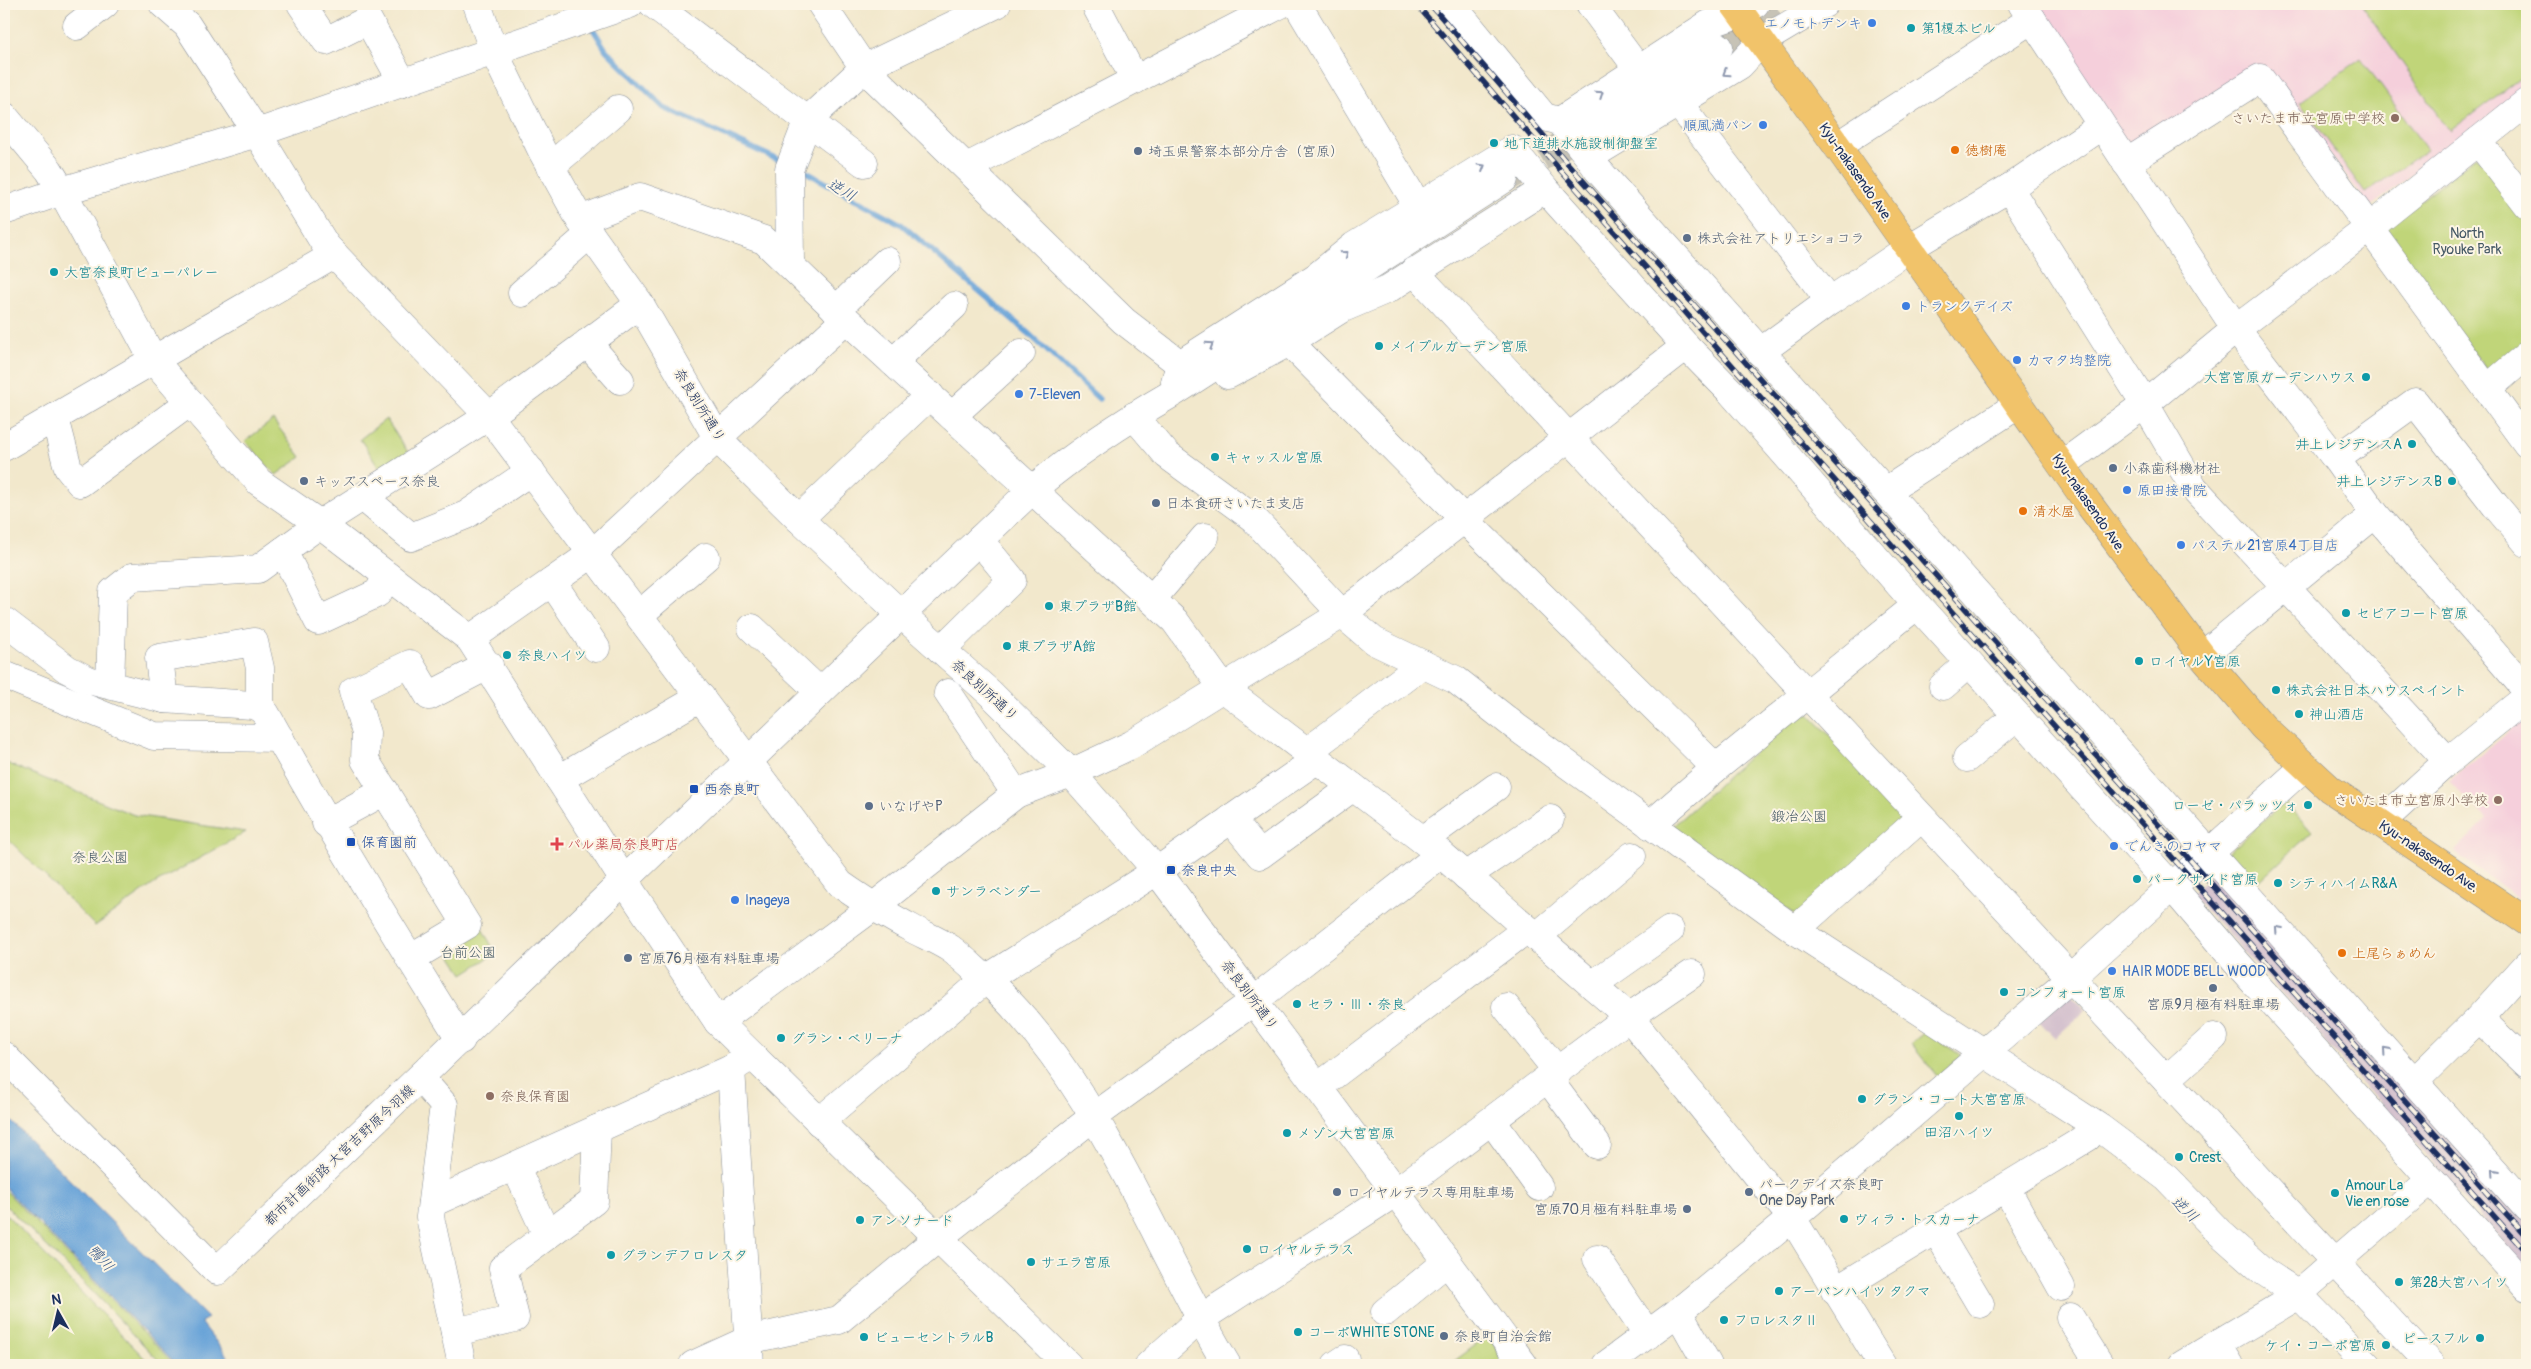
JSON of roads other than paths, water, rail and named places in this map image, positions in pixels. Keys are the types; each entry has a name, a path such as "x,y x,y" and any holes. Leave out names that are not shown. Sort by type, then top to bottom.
{"main road":[{"name":"Kyu-nakasendo Ave.","path":"1743,7 1762,41 2155,595 2202,656 2263,727 2304,767 2330,789 2527,922"}],"street":[{"path":"77,26 105,4"},
{"path":"301,4 326,41 368,20 403,83"},
{"name":"奈良別所通り","path":"476,4 494,52 550,167 585,227 640,304 718,439 901,614 1017,719 1071,773 1157,871 1524,1365"},
{"path":"4,212 62,190 257,133 630,4"},
{"path":"654,4 864,163"},
{"path":"821,4 864,68 968,167 1124,321 1206,385 1248,366 1341,309 1388,289 1545,189"},
{"path":"790,265 792,161 808,120 864,68 997,4"},
{"path":"1095,4 1135,80"},
{"path":"968,167 1281,4"},
{"path":"1297,4 1418,206"},
{"path":"1451,4 1544,117 1560,121 1588,144 1598,170 2527,1208"},
{"path":"1590,4 1638,69"},
{"path":"1588,144 1679,104 1740,65 1762,41 1824,4"},
{"path":"168,5 187,25 257,133 326,246 489,416 840,884 873,907 951,950 986,979 1050,1050 1092,1118 1164,1245 1200,1319 1227,1365"},
{"path":"1560,121 1709,24 1743,7"},
{"path":"1837,146 2027,11 2236,329 2336,459 2375,514 2527,691"},
{"path":"1588,144 1719,47"},
{"path":"2126,163 2260,78 2527,444"},
{"path":"2062,465 2145,404 2236,329 2368,228 2527,102"},
{"path":"1679,104 1830,301"},
{"path":"550,167 618,110"},
{"path":"4,116 49,170 62,190 154,361 260,482 320,524 470,639 489,665 623,880 718,1022 741,1063 819,1122 1068,1365"},
{"path":"1760,352 1830,301 1909,248 2009,188 2101,126"},
{"path":"2478,141 2527,205"},
{"path":"1188,371 1354,246 1512,149 1545,189 1686,346 1731,392 1917,605 2173,888 2237,963 2527,1287"},
{"path":"1188,371 1504,179"},
{"path":"2009,188 2145,404 2194,488 2448,761"},
{"path":"522,293 585,227 640,196 764,240 841,314 1175,621 1222,688 1432,847 1629,1017 1792,1218 1882,1365"},
{"path":"4,447 334,255"},
{"path":"470,639 594,554 718,439 841,314 888,261"},
{"path":"1414,271 2431,1365"},
{"path":"110,686 114,592 132,576 258,568 320,524 489,416 640,304"},
{"path":"893,362 954,306"},
{"path":"1289,342 1464,519 1716,768"},
{"path":"588,343 620,380"},
{"path":"718,1022 873,907 1016,794 1071,773 1130,745 1342,614 1686,346"},
{"path":"952,416 1021,354"},
{"path":"2486,389 2527,355"},
{"name":"都市計画街路 大宮吉野原今羽線","path":"4,1056 217,1271 461,1040 623,880 979,540 1033,490 1072,458 1134,416 1173,393 1188,371"},
{"path":"800,519 930,395"},
{"path":"55,418 68,468 80,483 190,402"},
{"path":"2336,459 2415,402 2495,505 2527,541"},
{"path":"1886,491 2019,404"},
{"path":"1134,416 1167,455 1253,518 1342,614 1374,641 1456,680 1516,727 1795,930 2100,1128 2166,1178 2211,1225 2367,1365"},
{"path":"363,497 411,537 466,515 531,471"},
{"path":"2202,656 2375,514"},
{"path":"1152,599 1205,537"},
{"path":"940,650 1012,580 979,540"},
{"path":"283,551 318,621 378,593 387,576"},
{"path":"639,615 706,557"},
{"path":"552,582 596,648"},
{"path":"1650,824 1917,605"},
{"path":"4,621 67,669 88,680 164,700 252,705 260,708 266,714 280,738 326,823 461,1040"},
{"path":"752,628 820,692"},
{"path":"164,700 159,658 254,642 260,668 260,708"},
{"path":"1943,686 1969,663"},
{"path":"410,959 467,925 366,760 366,734 353,691 410,664 429,696 489,665"},
{"path":"819,1122 986,979 1157,871 1232,819 1423,664"},
{"path":"4,675 154,736 280,738"},
{"path":"948,693 1016,794"},
{"path":"559,779 700,697"},
{"path":"2380,823 2448,761 2527,697"},
{"path":"1967,758 2017,716"},
{"path":"1606,1365 1678,1312 1792,1218 2072,978 2304,767"},
{"path":"693,1365 749,1352 839,1320 938,1238 1092,1118 1254,1001 1432,847 1496,787"},
{"path":"1232,819 1260,855 1353,788"},
{"path":"326,823 385,791"},
{"path":"1795,930 1921,818"},
{"path":"1466,876 1550,819"},
{"path":"1318,1087 1531,933 1632,856"},
{"path":"1592,985 1670,930"},
{"path":"2414,1082 2479,1018 2527,965"},
{"path":"1149,1365 1200,1319 1396,1192 1553,1076 1629,1017 1692,974"},
{"path":"1506,1007 1553,1076 1597,1146"},
{"path":"2479,1018 2527,1064"},
{"path":"2166,1080 2214,1037"},
{"path":"432,1203 741,1063"},
{"path":"741,1063 749,1352"},
{"path":"420,1078 444,1105 430,1218 462,1365"},
{"path":"1492,1121 1539,1187"},
{"path":"455,1332 515,1318 503,1268 594,1202 597,1129"},
{"path":"1836,1290 2088,1137"},
{"path":"515,1166 547,1235"},
{"path":"2182,1365 2224,1355 2336,1263 2431,1180"},
{"path":"2006,1188 2061,1287"},
{"path":"1936,1230 1980,1304"},
{"path":"1597,1259 1648,1335"},
{"path":"1385,1312 1448,1261"},
{"path":"1678,1312 1708,1365"},
{"path":"2070,1317 2100,1365"}],"water":[{"name":"鴨川","path":"4,1114 208,1318 201,1322 234,1365 177,1365 4,1187"}],"waterway":[{"name":"逆川","path":"590,24 606,50 664,108 783,162"},
{"name":"逆川","path":"797,167 901,224 1027,332 1099,399"}],"tunnel":[{"path":"1719,47 1791,4"},
{"path":"1505,179 1586,131"}],"railway":[{"path":"1416,4 1691,319 2527,1253"},
{"path":"1430,4 1569,165 2527,1237"}],"place":[{"name":"エノモトデンキ","path":"1872,23"},
{"name":"第1榎本ビル","path":"1911,28"},
{"name":"さいたま市立宮原中学校","path":"2395,118"},
{"name":"順風満パン","path":"1763,125"},
{"name":"地下道排水施設制御盤室","path":"1494,143"},
{"name":"徳樹庵","path":"1955,150"},
{"name":"埼玉県警察本部分庁舎（宮原）","path":"1138,151"},
{"name":"株式会社アトリエショコラ","path":"1687,238"},
{"name":"大宮奈良町ビューパレー","path":"54,272"},
{"name":"トランクデイズ","path":"1906,306"},
{"name":"メイプルガーデン宮原","path":"1379,346"},
{"name":"カマタ均整院","path":"2017,360"},
{"name":"大宮宮原ガーデンハウス","path":"2366,377"},
{"name":"7-Eleven","path":"1019,394"},
{"name":"井上レジデンスA","path":"2412,444"},
{"name":"キャッスル宮原","path":"1215,457"},
{"name":"小森歯科機材社","path":"2113,468"},
{"name":"キッズスペース奈良","path":"304,481"},
{"name":"井上レジデンスB","path":"2452,481"},
{"name":"原田接骨院","path":"2127,490"},
{"name":"日本食研さいたま支店","path":"1156,503"},
{"name":"清水屋","path":"2023,511"},
{"name":"パステル21宮原4丁目店","path":"2181,545"},
{"name":"東プラザB館","path":"1049,606"},
{"name":"セピアコート宮原","path":"2346,613"},
{"name":"東プラザA館","path":"1007,646"},
{"name":"奈良ハイツ","path":"507,655"},
{"name":"ロイヤルY宮原","path":"2139,661"},
{"name":"株式会社日本ハウスペイント","path":"2276,690"},
{"name":"神山酒店","path":"2299,714"},
{"name":"西奈良町","path":"694,789"},
{"name":"さいたま市立宮原小学校","path":"2498,800"},
{"name":"ローゼ・パラッツォ","path":"2308,805"},
{"name":"いなげやP","path":"869,806"},
{"name":"保育園前","path":"351,842"},
{"name":"パル薬局奈良町店","path":"557,844"},
{"name":"でんきのコヤマ","path":"2114,846"},
{"name":"奈良中央","path":"1171,870"},
{"name":"パークサイド宮原","path":"2137,879"},
{"name":"シティハイムR&A","path":"2278,883"},
{"name":"サンラベンダー","path":"936,891"},
{"name":"Inageya","path":"735,900"},
{"name":"上尾らぁめん","path":"2342,953"},
{"name":"宮原76月極有料駐車場","path":"628,958"},
{"name":"HAIR MODE BELL WOOD","path":"2112,971"},
{"name":"宮原9月極有料駐車場","path":"2213,988"},
{"name":"コンフォート宮原","path":"2004,992"},
{"name":"セラ・Ⅲ・奈良","path":"1297,1004"},
{"name":"グラン・ベリーナ","path":"781,1038"},
{"name":"奈良保育園","path":"490,1096"},
{"name":"グラン・コート大宮宮原","path":"1862,1099"},
{"name":"田沼ハイツ","path":"1959,1116"},
{"name":"メゾン大宮宮原","path":"1287,1133"},
{"name":"Crest","path":"2179,1157"},
{"name":"ロイヤルテラス専用駐車場","path":"1337,1192"},
{"name":"パークデイズ奈良町 One Day Park","path":"1749,1192"},
{"name":"Amour La Vie en rose","path":"2335,1193"},
{"name":"宮原70月極有料駐車場","path":"1687,1209"},
{"name":"ヴィラ・トスカーナ","path":"1844,1219"},
{"name":"アンソナード","path":"860,1220"},
{"name":"ロイヤルテラス","path":"1247,1249"},
{"name":"グランデフロレスタ","path":"611,1255"},
{"name":"サエラ宮原","path":"1031,1262"},
{"name":"第28大宮ハイツ","path":"2399,1282"},
{"name":"アーバンハイツ タクマ","path":"1779,1291"},
{"name":"フロレスタⅡ","path":"1724,1320"},
{"name":"コーポWHITE STONE","path":"1298,1332"},
{"name":"奈良町自治会館","path":"1444,1336"},
{"name":"ビューセントラルB","path":"864,1337"},
{"name":"ピースフル","path":"2480,1338"},
{"name":"ケイ・コーポ宮原","path":"2386,1345"}],"park label":[{"name":"North Ryouke Park","path":"2467,242"},
{"name":"鍛冶公園","path":"1799,816"},
{"name":"奈良公園","path":"100,857"},
{"name":"台前公園","path":"468,952"}]}
